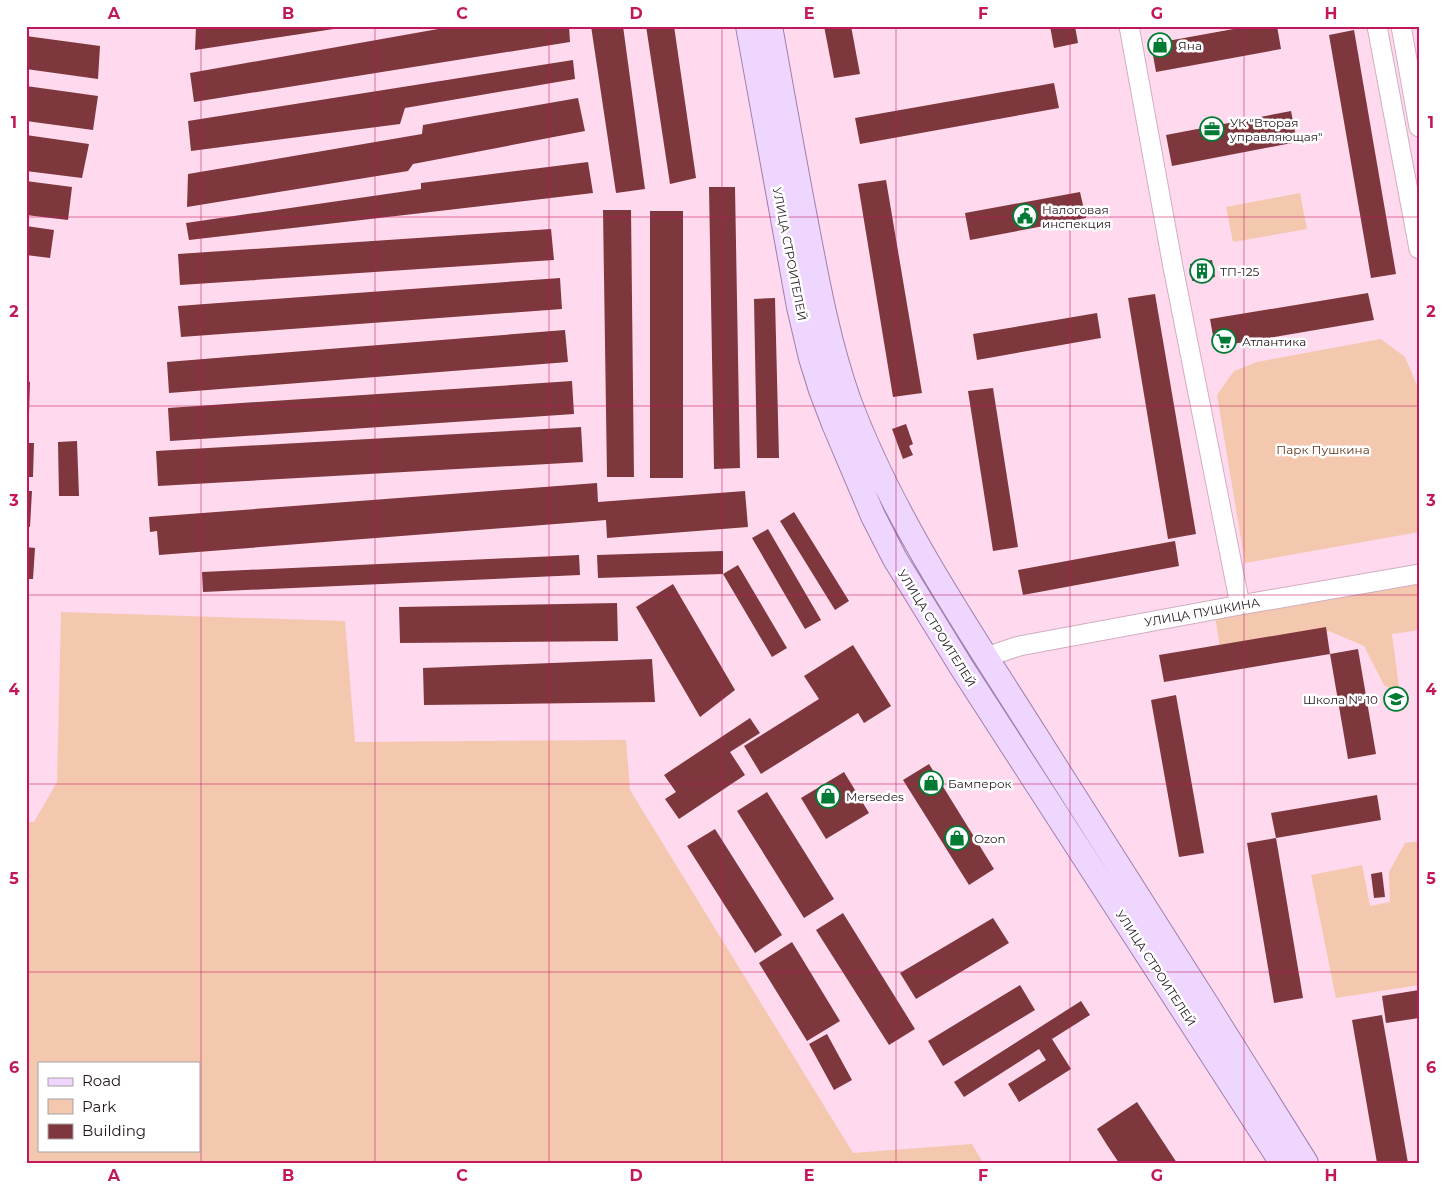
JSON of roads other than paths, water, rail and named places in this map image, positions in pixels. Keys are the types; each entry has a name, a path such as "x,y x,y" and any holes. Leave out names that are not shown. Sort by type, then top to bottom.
{"main road":[{"name":"УЛИЦА СТРОИТЕЛЕЙ","path":"748,26 799,307 821,390 857,481 895,559 962,668 1282,1163"},
{"name":"УЛИЦА СТРОИТЕЛЕЙ","path":"770,26 814,263 833,353 869,449 894,503 986,657 1306,1163"},
{"path":"962,668 986,657"}],"street":[{"path":"1129,26 1173,267 1240,605"},
{"path":"1377,26 1419,249"},
{"path":"1401,26 1419,127"},
{"name":"УЛИЦА ПУШКИНА","path":"986,657 1018,646 1419,574"}],"place":[{"name":"Яна","path":"1160,45"},
{"name":"УК \"Вторая управляющая\"","path":"1212,129"},
{"name":"Налоговая инспекция","path":"1025,216"},
{"name":"ТП-125","path":"1202,271"},
{"name":"Атлантика","path":"1224,341"},
{"name":"Школа № 10","path":"1396,699"},
{"name":"Бамперок","path":"931,783"},
{"name":"Mersedes","path":"828,796"},
{"name":"Ozon","path":"957,838"}],"park label":[{"name":"Парк Пушкина","path":"1323,449"}]}
